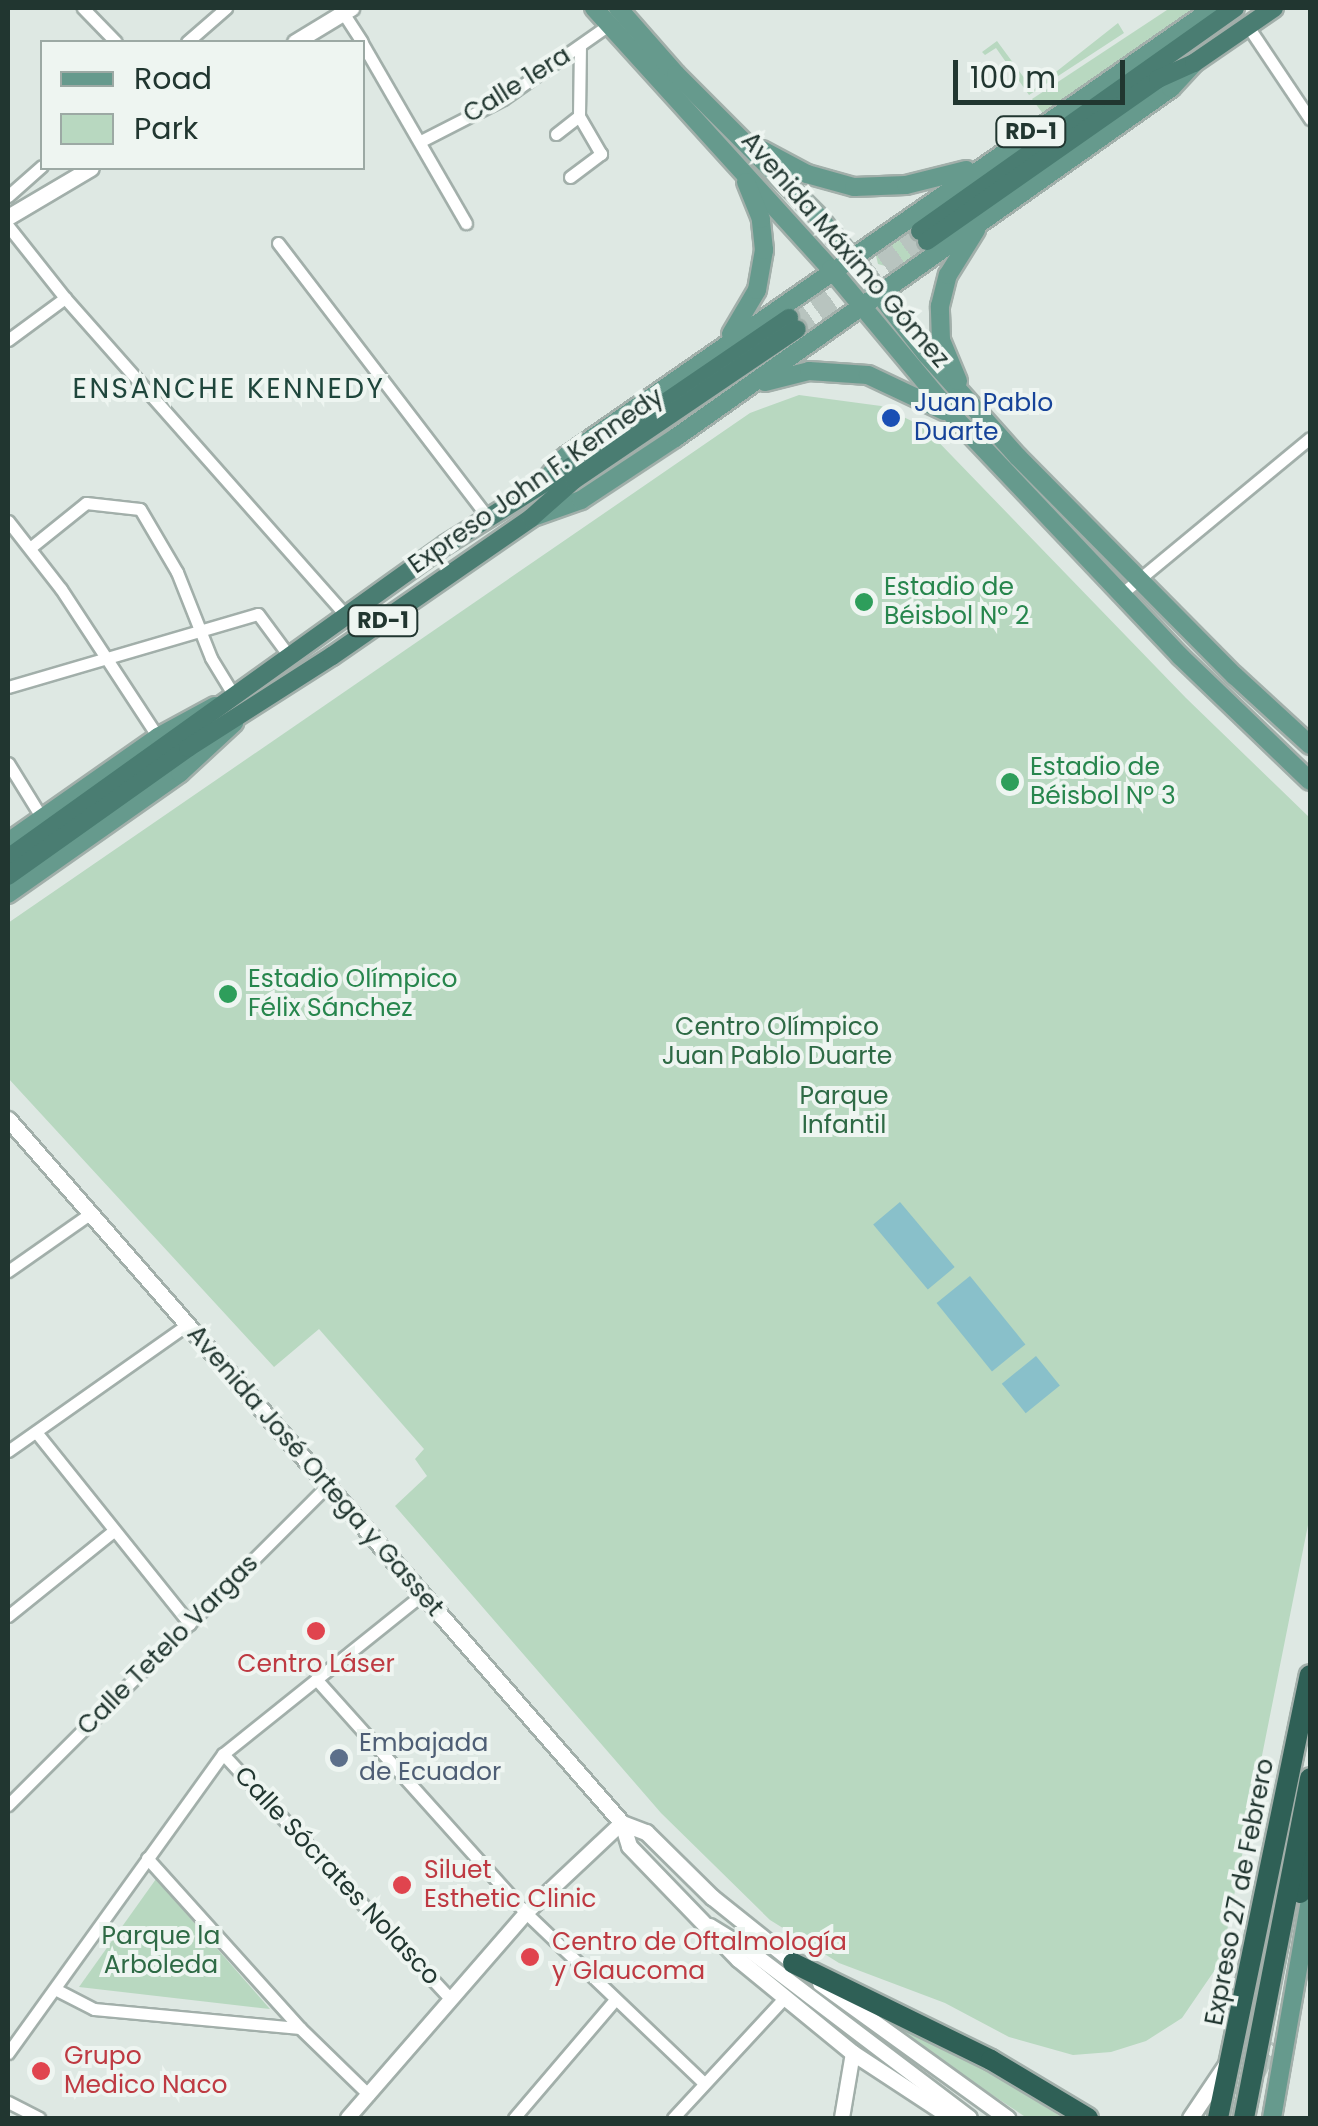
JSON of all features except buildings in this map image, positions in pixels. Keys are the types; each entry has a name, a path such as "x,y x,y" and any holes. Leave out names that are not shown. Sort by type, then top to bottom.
{"highway":[{"name":"RD-1","path":"1235,8 923,236 1158,79 1194,62 1274,8"},
{"name":"Expreso John F. Kennedy","path":"8,858 65,827 234,722 531,518 574,480 793,324 487,516 215,706 197,724 65,827 8,876"},
{"name":"Expreso 27 de Febrero","path":"1218,2118 1310,1676"},
{"name":"Expreso 27 de Febrero","path":"1244,2118 1310,1778"},
{"path":"1271,2042 1310,1841"},
{"path":"793,1963 991,2060 1086,2117"}],"main road":[{"name":"Avenida Máximo Gómez","path":"594,8 614,16 819,217 878,296 970,404 1085,528 1310,744"},
{"name":"RD-1","path":"549,476 565,457 848,257 1214,8"},
{"path":"298,40 345,9"},
{"name":"Avenida Máximo Gómez","path":"614,16 955,418 1120,594 1310,781"},
{"name":"RD-1","path":"531,518 581,500 742,391 1171,88 1194,62"},
{"path":"739,137 807,174 854,187 932,180 990,160"},
{"path":"706,358 749,309 764,250 755,201 730,155"},
{"path":"8,218 88,170"},
{"path":"970,404 941,340 940,306 960,252 978,228 1015,196"},
{"path":"742,391 779,376 844,371 885,380 955,418"},
{"name":"RD-1","path":"8,842 158,737 215,706"},
{"name":"RD-1","path":"8,894 180,773 234,722"},
{"name":"Avenida José Ortega y Gasset","path":"8,1119 622,1823 629,1846 738,1959 853,2053 952,2118"},
{"name":"Avenida José Ortega y Gasset","path":"622,1823 646,1832 712,1897 793,1963 1007,2118"},
{"path":"1272,2118 1310,1900"},
{"path":"1190,2118 1235,2050"}],"street":[{"path":"82,8 114,40"},
{"path":"189,40 226,8"},
{"path":"345,9 360,40"},
{"name":"Calle 1era","path":"421,141 503,99 580,46 614,16"},
{"path":"1247,25 1310,119"},
{"path":"570,177 600,157 601,151 579,116 580,46"},
{"path":"365,48 466,223"},
{"path":"556,134 579,116"},
{"path":"8,196 40,168"},
{"path":"8,226 65,298 345,616"},
{"path":"278,243 487,516"},
{"path":"8,340 65,298"},
{"path":"1120,594 1310,438"},
{"path":"30,548 86,503 140,509 177,572 199,631 233,694"},
{"path":"8,521 107,658 158,737"},
{"path":"8,687 258,614 289,656"},
{"path":"8,762 42,818"},
{"path":"8,1271 88,1214"},
{"path":"8,1452 188,1324"},
{"path":"36,1432 112,1532 190,1624"},
{"name":"Calle Tetelo Vargas","path":"8,1805 328,1486"},
{"path":"8,1616 112,1532"},
{"path":"8,2053 223,1754 424,1594"},
{"path":"316,1678 526,1913 614,2002 703,2082"},
{"name":"Calle Sócrates Nolasco","path":"223,1754 451,1999"},
{"path":"348,2118 526,1913 622,1823"},
{"path":"147,1858 300,2028 368,2096"},
{"path":"709,1925 746,1948 970,2118"},
{"path":"55,1989 94,2009 300,2028"},
{"path":"673,2118 785,1997"},
{"path":"514,2118 614,2002"},
{"path":"8,2026 20,2036"},
{"path":"842,2118 853,2053"},
{"path":"8,2102 39,2118"}],"green space":[{"path":"1170,8 1209,8 1047,119 1032,99"},
{"path":"1118,23 1124,33 1029,95 996,48 985,55 982,52 997,41 1033,90"},
{"path":"912,221 930,244 896,269 878,264 874,247"},
{"name":"Centro Olímpico Juan Pablo Duarte","path":"799,395 881,406 924,427 1186,698 1310,818 1310,1515 1221,1961 1182,2018 1146,2041 1111,2052 1073,2055 1009,2037 945,2003 839,1963 770,1920 661,1813 395,1506 427,1476 415,1459 424,1449 319,1329 274,1367 8,1078 8,923 750,413"},
{"name":"Parque la Arboleda","path":"156,1879 270,2009 79,1987"},
{"path":"853,2003 942,2042 1063,2118 1027,2118"}],"water":[{"path":"900,1202 955,1267 928,1290 873,1224"},
{"path":"970,1276 1025,1344 992,1371 937,1303"},
{"path":"1036,1356 1060,1386 1026,1413 1002,1384"}],"tunnel":[{"path":"789,318 920,231"},
{"path":"797,329 927,241"},
{"path":"1225,2118 1243,2098 1271,2042"}],"place":[{"name":"Juan Pablo Duarte","path":"891,418"},
{"name":"Estadio de Béisbol Nº 2","path":"864,602"},
{"name":"Estadio de Béisbol Nº 3","path":"1010,782"},
{"name":"Estadio Olímpico Félix Sánchez","path":"228,994"},
{"name":"Centro Láser","path":"316,1631"},
{"name":"Embajada de Ecuador","path":"339,1758"},
{"name":"Siluet Esthetic Clinic","path":"402,1885"},
{"name":"Centro de Oftalmología y Glaucoma","path":"530,1957"},
{"name":"Grupo Medico Naco","path":"41,2071"}],"district":[{"name":"ENSANCHE KENNEDY","path":"229,389"}],"park label":[{"name":"Parque Infantil","path":"844,1112"}]}
